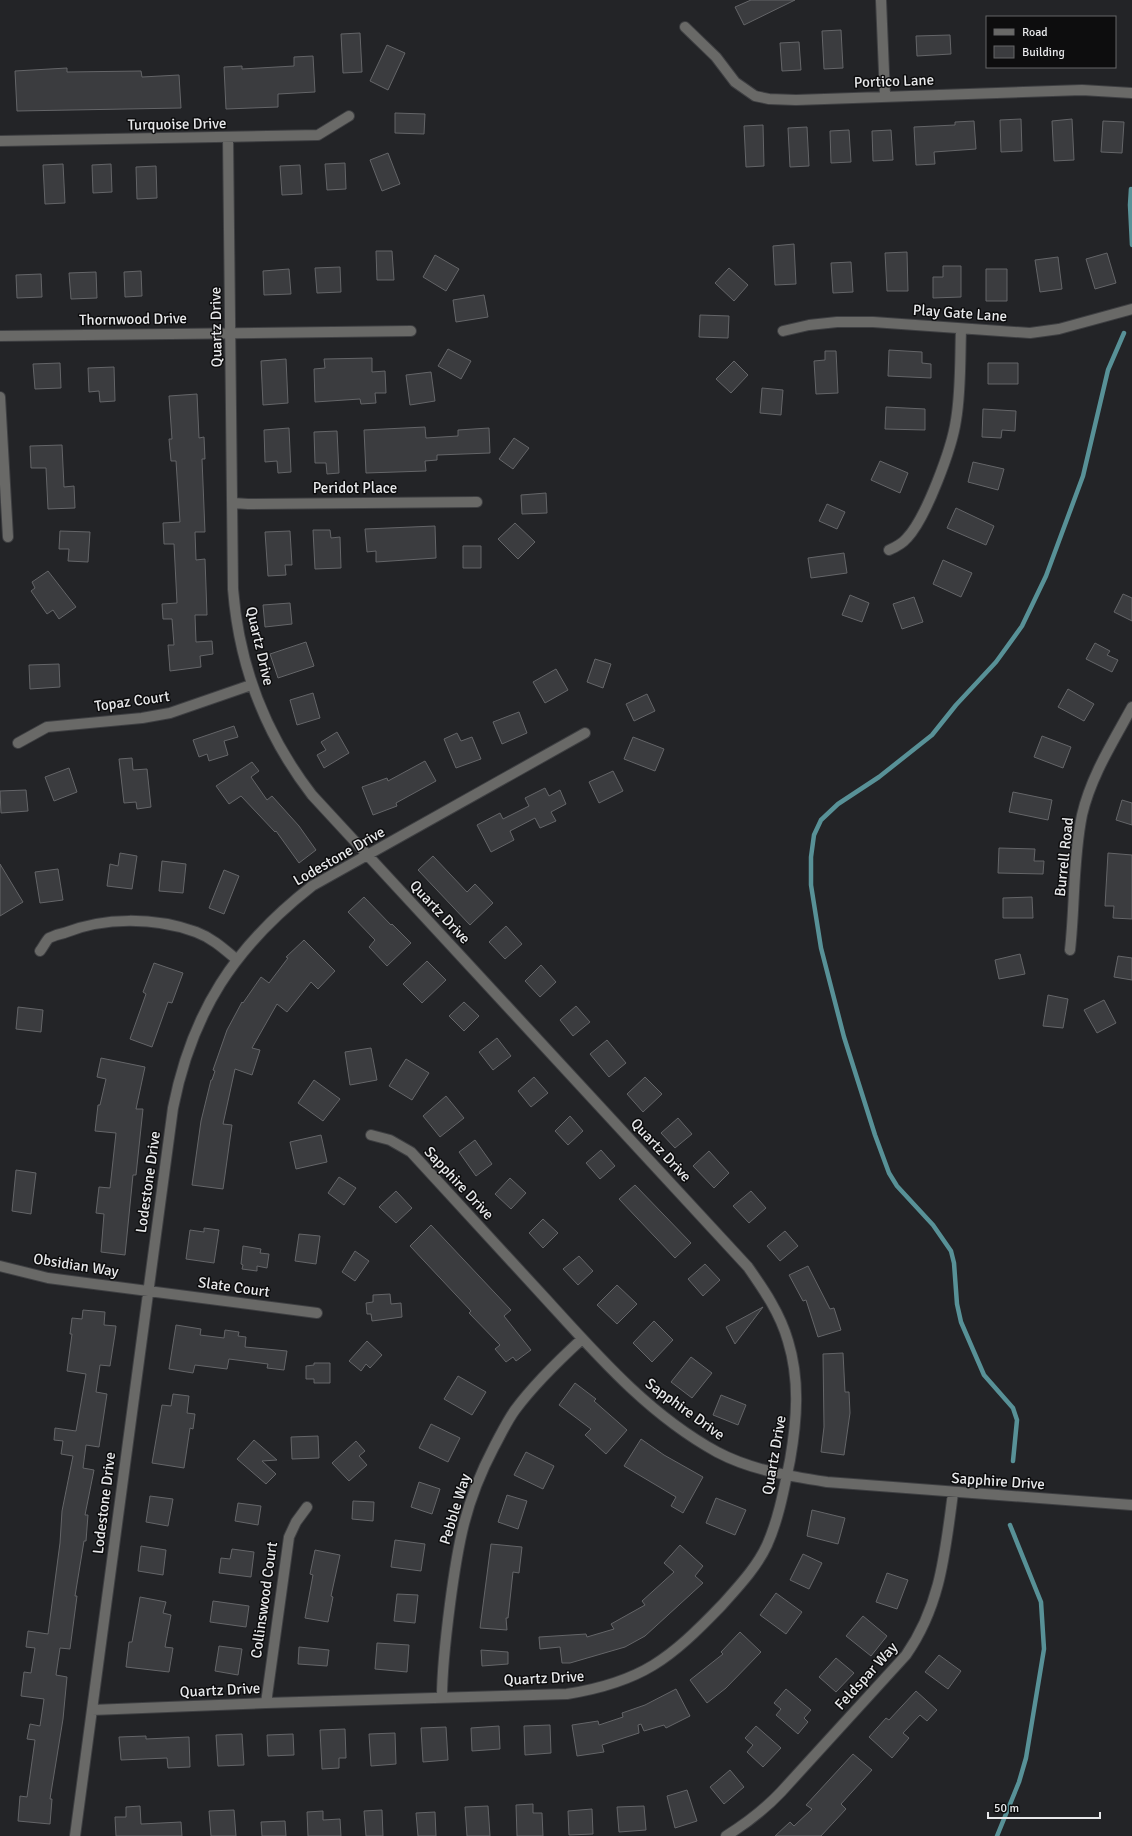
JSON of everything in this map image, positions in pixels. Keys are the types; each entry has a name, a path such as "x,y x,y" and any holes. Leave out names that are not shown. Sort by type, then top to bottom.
{"street":[{"path":"881,0 885,96"},
{"name":"Portico Lane","path":"685,27 716,57 735,82 755,96 769,99 796,100 1082,90 1132,93"},
{"name":"Turquoise Drive","path":"0,141 228,138 318,135 349,116"},
{"name":"Quartz Drive","path":"92,1710 567,1694 601,1688 621,1682 645,1671 670,1655 690,1638 737,1588 754,1566 767,1546 779,1511 787,1476 796,1423 796,1382 789,1342 782,1322 748,1267 312,795 294,770 274,737 252,685 243,654 235,612 228,138"},
{"name":"Play Gate Lane","path":"783,331 809,325 844,322 873,322 961,329 1037,332 1059,329 1132,309"},
{"path":"889,550 907,538 915,528 930,498 947,456 956,419 961,329"},
{"name":"Thornwood Drive","path":"0,336 411,331"},
{"path":"0,397 8,537"},
{"name":"Peridot Place","path":"233,503 477,502"},
{"name":"Topaz Court","path":"18,743 47,727 142,718 170,713 252,685"},
{"name":"Burrell Road","path":"1070,950 1075,870 1083,814 1099,768 1132,707"},
{"name":"Lodestone Drive","path":"75,1836 148,1290 178,1084 191,1042 202,1016 236,959 289,904 312,886 585,733"},
{"path":"40,951 49,938 76,928 106,922 132,922 163,924 195,932 216,942 236,959"},
{"name":"Sapphire Drive","path":"371,1135 390,1140 411,1152 582,1339 635,1392 684,1431 717,1452 751,1467 787,1476 827,1482 953,1493 1132,1505"},
{"name":"Obsidian Way","path":"0,1266 48,1278 148,1290"},
{"name":"Slate Court","path":"148,1290 317,1313"},
{"name":"Pebble Way","path":"442,1698 444,1652 456,1558 461,1533 473,1492 486,1463 514,1411 554,1364 582,1339"},
{"name":"Feldspar Way","path":"726,1836 754,1818 781,1792 906,1656 918,1638 934,1601 940,1580 953,1493"},
{"name":"Collinswood Court","path":"266,1703 289,1537 296,1522 307,1507"}],"building":[{"path":"751,0 795,0 744,25 735,7"},
{"path":"841,30 843,68 824,69 822,31"},
{"path":"360,33 362,72 343,73 341,34"},
{"path":"950,35 951,54 917,56 916,36"},
{"path":"799,42 801,70 782,71 780,43"},
{"path":"387,45 405,53 388,90 370,81"},
{"path":"313,56 315,92 278,94 278,107 226,109 224,67 242,66 242,69 294,66 294,57"},
{"path":"67,68 67,72 141,71 142,77 179,75 181,108 17,111 15,71"},
{"path":"395,113 425,114 424,134 395,133"},
{"path":"1021,119 1022,151 1001,152 1000,120"},
{"path":"1072,119 1074,160 1054,161 1052,121"},
{"path":"974,121 976,149 934,152 935,164 916,165 914,127 955,125 955,122"},
{"path":"1103,121 1124,122 1122,153 1101,152"},
{"path":"763,125 764,166 746,167 744,126"},
{"path":"807,127 809,166 790,167 788,128"},
{"path":"849,130 851,162 831,163 830,131"},
{"path":"891,130 893,160 873,161 872,131"},
{"path":"388,153 400,184 382,191 370,160"},
{"path":"345,163 346,189 327,190 325,164"},
{"path":"63,164 65,203 45,204 43,165"},
{"path":"111,164 112,192 93,193 92,165"},
{"path":"300,165 302,194 282,195 280,166"},
{"path":"156,166 157,198 137,199 136,167"},
{"path":"794,244 796,284 775,285 773,246"},
{"path":"376,251 392,251 394,280 377,280"},
{"path":"907,252 908,291 887,291 885,253"},
{"path":"1107,253 1116,283 1095,289 1086,259"},
{"path":"435,255 459,269 446,291 423,277"},
{"path":"1058,257 1062,289 1040,292 1035,260"},
{"path":"851,262 853,292 833,293 831,263"},
{"path":"943,266 961,266 961,297 933,298 933,277 943,277"},
{"path":"340,267 341,292 317,293 315,268"},
{"path":"729,268 748,285 734,301 715,283"},
{"path":"289,269 291,294 264,295 263,271"},
{"path":"986,269 1007,269 1007,301 986,301"},
{"path":"141,271 142,296 125,297 124,272"},
{"path":"96,272 97,298 71,299 69,273"},
{"path":"41,274 42,297 17,298 16,275"},
{"path":"484,295 488,317 456,322 453,300"},
{"path":"700,315 729,316 728,338 699,337"},
{"path":"448,349 471,361 461,379 438,366"},
{"path":"889,350 922,352 922,363 931,364 931,378 888,376"},
{"path":"825,351 836,351 838,393 816,394 814,361 825,360"},
{"path":"372,358 372,372 385,371 386,393 375,393 376,403 361,404 360,399 315,402 314,369 325,368 324,359"},
{"path":"286,359 288,403 263,405 261,361"},
{"path":"734,361 748,375 731,393 716,379"},
{"path":"60,363 61,388 35,389 33,364"},
{"path":"988,363 1018,363 1018,384 988,384"},
{"path":"114,367 115,401 100,402 99,391 89,392 88,368"},
{"path":"431,372 435,401 410,405 406,375"},
{"path":"762,388 783,390 781,415 760,413"},
{"path":"197,394 199,438 204,437 205,459 202,459 205,532 195,532 196,560 205,559 207,615 195,615 196,642 212,641 213,654 200,656 201,667 170,671 168,645 174,645 172,619 163,619 162,604 177,603 174,544 164,544 163,523 180,522 176,461 171,461 169,439 172,439 169,396"},
{"path":"886,407 925,409 925,430 885,429"},
{"path":"983,409 1016,411 1015,431 1002,430 1001,438 982,437"},
{"path":"425,427 426,438 458,436 458,430 489,428 490,453 437,455 437,460 425,461 426,471 366,473 364,430"},
{"path":"289,428 291,472 278,473 277,461 265,462 264,430"},
{"path":"337,431 339,473 327,474 326,463 315,463 314,432"},
{"path":"514,438 529,448 513,469 499,459"},
{"path":"62,445 64,487 74,486 75,508 48,509 46,468 31,468 30,446"},
{"path":"880,461 908,473 900,493 871,480"},
{"path":"973,462 1004,469 998,490 968,482"},
{"path":"546,493 547,513 522,514 521,495"},
{"path":"827,504 845,512 837,529 819,521"},
{"path":"956,508 994,526 986,545 947,528"},
{"path":"515,523 535,542 518,559 498,539"},
{"path":"435,526 436,558 376,562 376,551 367,552 365,529"},
{"path":"313,530 330,530 331,538 340,537 341,568 315,569"},
{"path":"60,531 90,532 88,562 68,561 69,549 59,549"},
{"path":"290,531 292,565 285,565 286,575 268,576 265,532"},
{"path":"463,546 481,546 481,568 463,568"},
{"path":"844,553 847,573 811,578 808,558"},
{"path":"943,560 972,573 961,597 933,584"},
{"path":"48,571 76,607 59,619 53,610 47,614 31,591 35,588 32,582"},
{"path":"1123,594 1132,598 1132,621 1114,612"},
{"path":"850,595 869,603 862,622 842,615"},
{"path":"914,597 923,622 902,629 893,604"},
{"path":"290,603 292,624 265,627 263,605"},
{"path":"306,642 314,666 278,678 270,654"},
{"path":"1095,643 1110,651 1107,655 1118,660 1112,672 1086,659"},
{"path":"595,659 611,664 603,688 587,682"},
{"path":"59,664 60,687 30,689 29,665"},
{"path":"556,669 568,690 545,703 533,682"},
{"path":"1068,689 1094,704 1084,721 1058,707"},
{"path":"313,693 320,718 297,725 290,700"},
{"path":"647,694 655,711 634,721 626,704"},
{"path":"519,712 527,733 502,744 493,722"},
{"path":"234,726 238,737 224,741 228,755 209,761 207,754 199,757 193,740"},
{"path":"337,732 349,753 324,768 317,755 326,750 321,742"},
{"path":"457,733 461,741 472,737 481,759 456,768 444,739"},
{"path":"1042,736 1071,747 1063,768 1034,757"},
{"path":"633,737 664,749 655,771 624,759"},
{"path":"132,758 133,770 147,769 151,807 137,809 136,802 124,803 119,759"},
{"path":"425,761 436,781 396,803 397,806 373,815 362,787 387,778 388,781"},
{"path":"252,762 259,771 251,777 267,800 272,796 299,826 316,850 299,863 276,831 275,832 241,796 229,804 216,786"},
{"path":"69,768 77,792 54,801 45,777"},
{"path":"613,771 623,791 599,803 589,782"},
{"path":"545,788 549,796 560,790 566,804 551,812 556,821 540,828 535,818 510,831 514,840 491,852 477,825 500,813 503,819 529,806 525,798"},
{"path":"26,790 28,811 1,813 0,791"},
{"path":"1013,792 1052,800 1048,820 1009,812"},
{"path":"1122,800 1132,803 1132,825 1116,820"},
{"path":"999,848 1035,849 1034,861 1044,861 1043,874 998,873"},
{"path":"120,853 137,856 132,889 107,886 110,864 118,866"},
{"path":"1108,853 1132,855 1132,919 1113,918 1114,906 1105,906"},
{"path":"433,856 467,892 475,884 493,903 470,925 418,870"},
{"path":"162,861 186,864 183,893 159,891"},
{"path":"0,864 23,902 0,916"},
{"path":"58,869 63,900 40,903 35,872"},
{"path":"224,870 239,876 224,914 209,908"},
{"path":"364,897 411,943 387,966 369,947 375,940 348,912"},
{"path":"1032,897 1033,918 1003,918 1003,898"},
{"path":"506,926 522,944 505,959 489,942"},
{"path":"304,940 335,971 318,989 311,982 287,1012 277,1004 252,1048 260,1050 252,1075 235,1069 223,1124 232,1125 223,1189 192,1185 201,1121 211,1080 215,1071 213,1070 227,1030 242,1002 243,1003 261,977 269,983 288,958 286,957"},
{"path":"1020,954 1025,974 999,979 995,960"},
{"path":"1118,956 1132,958 1132,980 1114,977"},
{"path":"427,961 446,980 422,1003 403,984"},
{"path":"154,963 183,973 172,1003 168,1002 152,1047 130,1039 146,994 143,992"},
{"path":"541,965 556,982 540,997 525,981"},
{"path":"1048,995 1068,999 1063,1028 1043,1026"},
{"path":"1104,1000 1116,1023 1097,1033 1084,1010"},
{"path":"464,1002 479,1016 464,1031 449,1016"},
{"path":"576,1006 590,1022 573,1036 560,1020"},
{"path":"18,1007 43,1010 41,1032 16,1029"},
{"path":"497,1038 511,1056 493,1070 479,1052"},
{"path":"607,1040 626,1063 609,1077 590,1054"},
{"path":"371,1048 377,1080 350,1085 345,1052"},
{"path":"101,1058 145,1067 136,1109 143,1109 136,1175 133,1175 125,1255 101,1252 104,1214 96,1213 99,1187 110,1188 116,1133 95,1131 98,1105 100,1105 106,1079 97,1077"},
{"path":"406,1059 429,1073 412,1100 389,1086"},
{"path":"534,1077 548,1093 531,1107 518,1091"},
{"path":"645,1077 662,1094 643,1112 627,1094"},
{"path":"314,1080 340,1099 323,1121 298,1103"},
{"path":"446,1096 464,1118 440,1137 423,1116"},
{"path":"570,1116 583,1131 568,1145 555,1131"},
{"path":"678,1118 692,1134 675,1148 661,1133"},
{"path":"321,1135 327,1162 296,1169 290,1142"},
{"path":"475,1140 492,1164 476,1176 459,1152"},
{"path":"601,1150 615,1166 600,1179 586,1163"},
{"path":"709,1151 729,1173 714,1188 693,1166"},
{"path":"16,1170 36,1173 31,1214 12,1211"},
{"path":"339,1177 356,1188 344,1205 328,1193"},
{"path":"510,1178 526,1193 511,1209 495,1194"},
{"path":"635,1185 691,1243 675,1258 619,1199"},
{"path":"396,1191 412,1208 396,1223 379,1207"},
{"path":"751,1191 766,1208 749,1223 733,1206"},
{"path":"543,1219 558,1233 543,1248 529,1233"},
{"path":"431,1225 511,1310 504,1316 531,1350 516,1361 513,1357 506,1362 495,1349 500,1345 469,1313 471,1311 410,1246"},
{"path":"204,1228 219,1230 214,1263 186,1259 190,1230 204,1232"},
{"path":"785,1231 798,1246 780,1261 767,1246"},
{"path":"299,1234 320,1236 316,1264 295,1261"},
{"path":"243,1246 261,1249 260,1253 269,1254 267,1268 257,1266 257,1271 242,1269 243,1265 241,1264"},
{"path":"355,1251 369,1261 355,1281 342,1272"},
{"path":"579,1256 593,1271 578,1285 563,1269"},
{"path":"705,1264 720,1280 703,1296 688,1279"},
{"path":"808,1266 830,1309 834,1308 841,1330 818,1337 806,1300 803,1301 789,1275"},
{"path":"617,1285 637,1304 617,1324 597,1305"},
{"path":"390,1294 391,1304 401,1303 402,1317 372,1321 371,1314 367,1314 366,1303 373,1302 373,1295"},
{"path":"763,1307 735,1344 726,1327"},
{"path":"83,1310 105,1312 104,1325 116,1326 115,1334 110,1366 100,1365 96,1392 107,1394 99,1447 86,1445 83,1468 94,1470 85,1515 88,1515 86,1541 84,1541 75,1596 77,1596 70,1649 60,1648 56,1675 67,1677 63,1719 50,1799 52,1799 50,1824 18,1821 20,1796 27,1797 35,1740 27,1739 30,1724 40,1726 44,1699 21,1696 24,1672 31,1673 35,1648 26,1647 28,1631 48,1634 60,1543 62,1511 73,1456 61,1454 63,1441 54,1440 55,1428 76,1431 86,1374 67,1371 72,1334 70,1334 72,1318 82,1319"},
{"path":"654,1321 673,1340 652,1362 633,1343"},
{"path":"176,1325 201,1329 200,1335 224,1338 225,1330 239,1332 238,1336 246,1337 245,1347 287,1351 284,1370 267,1368 268,1364 229,1359 227,1369 195,1365 193,1373 169,1369"},
{"path":"367,1341 382,1355 370,1368 366,1364 361,1371 349,1361"},
{"path":"843,1353 845,1392 849,1392 850,1413 844,1455 821,1452 824,1427 823,1354"},
{"path":"691,1357 712,1373 692,1398 671,1382"},
{"path":"314,1363 330,1363 330,1383 314,1383 314,1379 306,1379 306,1366 314,1365"},
{"path":"458,1376 486,1392 472,1415 444,1399"},
{"path":"575,1383 596,1399 594,1401 627,1430 606,1454 585,1435 591,1429 559,1405"},
{"path":"173,1394 189,1396 187,1413 195,1414 193,1429 190,1428 184,1468 152,1463 162,1405 171,1406"},
{"path":"721,1395 746,1405 738,1425 713,1415"},
{"path":"431,1424 460,1438 448,1462 419,1448"},
{"path":"318,1436 319,1458 292,1459 291,1437"},
{"path":"641,1439 664,1455 703,1477 683,1513 671,1506 676,1497 624,1466"},
{"path":"254,1440 277,1460 262,1461 276,1474 266,1484 237,1459"},
{"path":"356,1441 365,1451 359,1456 367,1465 349,1481 332,1463"},
{"path":"526,1452 554,1466 543,1489 514,1475"},
{"path":"419,1482 440,1489 432,1514 411,1507"},
{"path":"507,1495 527,1501 518,1529 498,1522"},
{"path":"150,1496 173,1499 168,1526 146,1522"},
{"path":"716,1498 746,1510 735,1535 706,1523"},
{"path":"353,1501 374,1502 373,1521 352,1519"},
{"path":"238,1503 261,1506 258,1525 235,1521"},
{"path":"812,1510 845,1518 838,1544 807,1536"},
{"path":"395,1540 425,1544 421,1571 391,1567"},
{"path":"491,1544 522,1547 519,1573 513,1572 508,1618 506,1618 507,1630 480,1628"},
{"path":"680,1545 703,1566 695,1576 703,1583 645,1636 625,1647 570,1663 562,1663 560,1647 540,1649 539,1637 586,1634 587,1637 614,1629 611,1624 645,1605 642,1601 674,1572 664,1563"},
{"path":"141,1546 166,1550 163,1575 138,1571"},
{"path":"232,1549 254,1552 251,1577 219,1573 221,1558 230,1559"},
{"path":"315,1550 340,1555 331,1596 333,1597 328,1622 305,1618 313,1575 310,1574"},
{"path":"803,1554 822,1563 809,1589 790,1580"},
{"path":"887,1573 908,1580 897,1609 876,1602"},
{"path":"776,1593 802,1612 786,1634 760,1615"},
{"path":"397,1594 418,1595 415,1623 394,1621"},
{"path":"140,1597 166,1602 163,1613 171,1615 165,1647 173,1648 169,1672 126,1667 129,1642 132,1642"},
{"path":"213,1601 249,1606 246,1627 210,1622"},
{"path":"863,1616 887,1636 871,1656 846,1636"},
{"path":"740,1632 761,1652 726,1688 707,1703 690,1680 723,1654 721,1652"},
{"path":"377,1643 409,1645 407,1672 375,1669"},
{"path":"219,1646 242,1649 238,1675 215,1671"},
{"path":"299,1647 329,1650 327,1666 298,1664"},
{"path":"481,1650 508,1652 508,1664 482,1666"},
{"path":"939,1655 961,1671 948,1689 925,1672"},
{"path":"836,1658 854,1673 836,1692 819,1677"},
{"path":"676,1689 690,1716 666,1728 664,1725 644,1731 641,1724 638,1725 639,1733 602,1745 604,1752 577,1756 572,1725 598,1721 599,1725 623,1717 622,1713 645,1705"},
{"path":"786,1689 811,1710 804,1718 808,1722 798,1734 776,1715 781,1709 774,1703"},
{"path":"916,1691 937,1710 927,1721 920,1715 903,1733 909,1738 892,1758 869,1737 886,1718 889,1720"},
{"path":"550,1725 551,1753 525,1755 524,1726"},
{"path":"499,1726 500,1749 472,1751 471,1728"},
{"path":"756,1726 781,1748 763,1767 747,1752 753,1745 745,1738"},
{"path":"446,1727 448,1760 423,1762 421,1728"},
{"path":"345,1729 346,1758 339,1758 339,1768 322,1769 320,1730"},
{"path":"395,1733 396,1764 371,1766 369,1734"},
{"path":"242,1734 244,1765 218,1766 216,1735"},
{"path":"293,1734 294,1755 268,1756 267,1735"},
{"path":"146,1736 146,1739 189,1737 190,1767 168,1768 167,1758 121,1760 119,1737"},
{"path":"853,1754 872,1770 841,1804 846,1809 821,1836 775,1836 790,1822 794,1826 812,1809 806,1805"},
{"path":"730,1770 744,1787 724,1804 710,1787"},
{"path":"687,1790 697,1821 675,1828 667,1796"},
{"path":"533,1804 533,1813 542,1813 543,1836 517,1836 516,1805"},
{"path":"140,1806 141,1824 181,1822 182,1836 116,1836 115,1817 126,1817 126,1807"},
{"path":"488,1806 490,1836 467,1836 465,1807"},
{"path":"644,1806 646,1830 619,1832 617,1807"},
{"path":"592,1809 593,1834 569,1835 568,1811"},
{"path":"234,1810 236,1836 211,1836 209,1811"},
{"path":"382,1810 383,1836 366,1836 364,1811"},
{"path":"323,1811 323,1820 340,1819 341,1836 308,1836 307,1812"},
{"path":"435,1812 436,1836 418,1836 416,1813"},
{"path":"285,1821 286,1836 262,1836 261,1822"}],"waterway":[{"path":"1131,189 1130,205 1132,245"},
{"path":"1013,1461 1017,1420 1013,1408 984,1375 961,1322 957,1304 954,1263 951,1251 933,1225 897,1186 889,1173 875,1135 844,1037 821,948 811,885 811,857 814,835 821,820 838,804 879,777 932,735 956,705 996,662 1022,626 1046,576 1083,476 1108,370 1124,333"},
{"path":"997,1836 1019,1782 1026,1758 1044,1649 1041,1602 1010,1525"}]}
